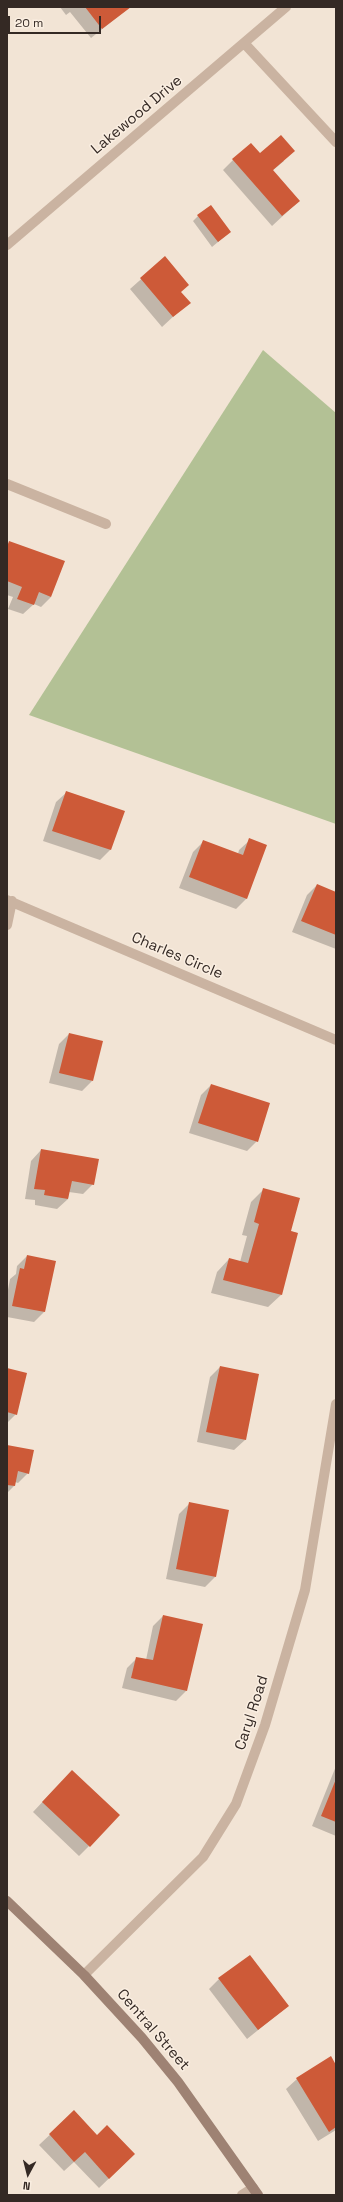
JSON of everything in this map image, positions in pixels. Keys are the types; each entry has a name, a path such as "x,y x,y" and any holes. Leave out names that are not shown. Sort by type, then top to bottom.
{"main road":[{"name":"Central Street","path":"7,1901 84,1975 142,2038 178,2082 255,2192"}],"street":[{"name":"Lakewood Drive","path":"7,245 286,7"},
{"path":"244,43 336,142"},
{"path":"7,484 106,524"},
{"path":"7,925 9,900"},
{"name":"Charles Circle","path":"9,900 336,1040"},
{"name":"Caryl Road","path":"84,1975 203,1857 236,1804 265,1725 305,1590 336,1404"},
{"path":"242,2195 255,2192"}],"green space":[{"path":"263,350 336,413 336,824 29,715"}],"building":[{"path":"85,7 131,7 102,29"},
{"path":"281,135 295,151 273,170 300,201 282,216 232,159 251,143 260,153"},
{"path":"211,205 231,232 218,242 197,215"},
{"path":"165,256 189,285 181,292 191,303 173,317 140,278"},
{"path":"9,541 65,561 51,597 39,592 34,605 17,599 22,587 7,581 7,547"},
{"path":"66,791 125,811 111,850 52,831"},
{"path":"249,838 267,845 247,899 189,877 203,840 243,855"},
{"path":"317,884 336,892 336,935 301,921"},
{"path":"69,1033 103,1041 93,1081 59,1073"},
{"path":"211,1084 270,1103 258,1142 198,1123"},
{"path":"41,1149 99,1159 94,1185 72,1181 68,1199 44,1195 45,1190 34,1189"},
{"path":"263,1188 300,1198 291,1231 298,1233 282,1295 223,1280 229,1258 248,1263 259,1224 254,1222"},
{"path":"27,1255 56,1261 45,1312 12,1306 20,1268 24,1269"},
{"path":"220,1366 259,1374 246,1440 206,1432"},
{"path":"7,1368 27,1373 17,1415 7,1412"},
{"path":"7,1445 34,1450 29,1474 18,1471 15,1486 7,1485"},
{"path":"189,1502 229,1510 216,1577 176,1569"},
{"path":"163,1615 203,1624 187,1691 131,1678 136,1657 153,1660"},
{"path":"72,1770 120,1815 90,1847 42,1802"},
{"path":"336,1779 336,1822 321,1816"},
{"path":"250,1955 289,2006 258,2030 218,1978"},
{"path":"331,2056 336,2065 336,2127 329,2132 296,2078"},
{"path":"74,2110 97,2135 107,2125 135,2154 109,2179 85,2152 74,2162 49,2134"}]}
